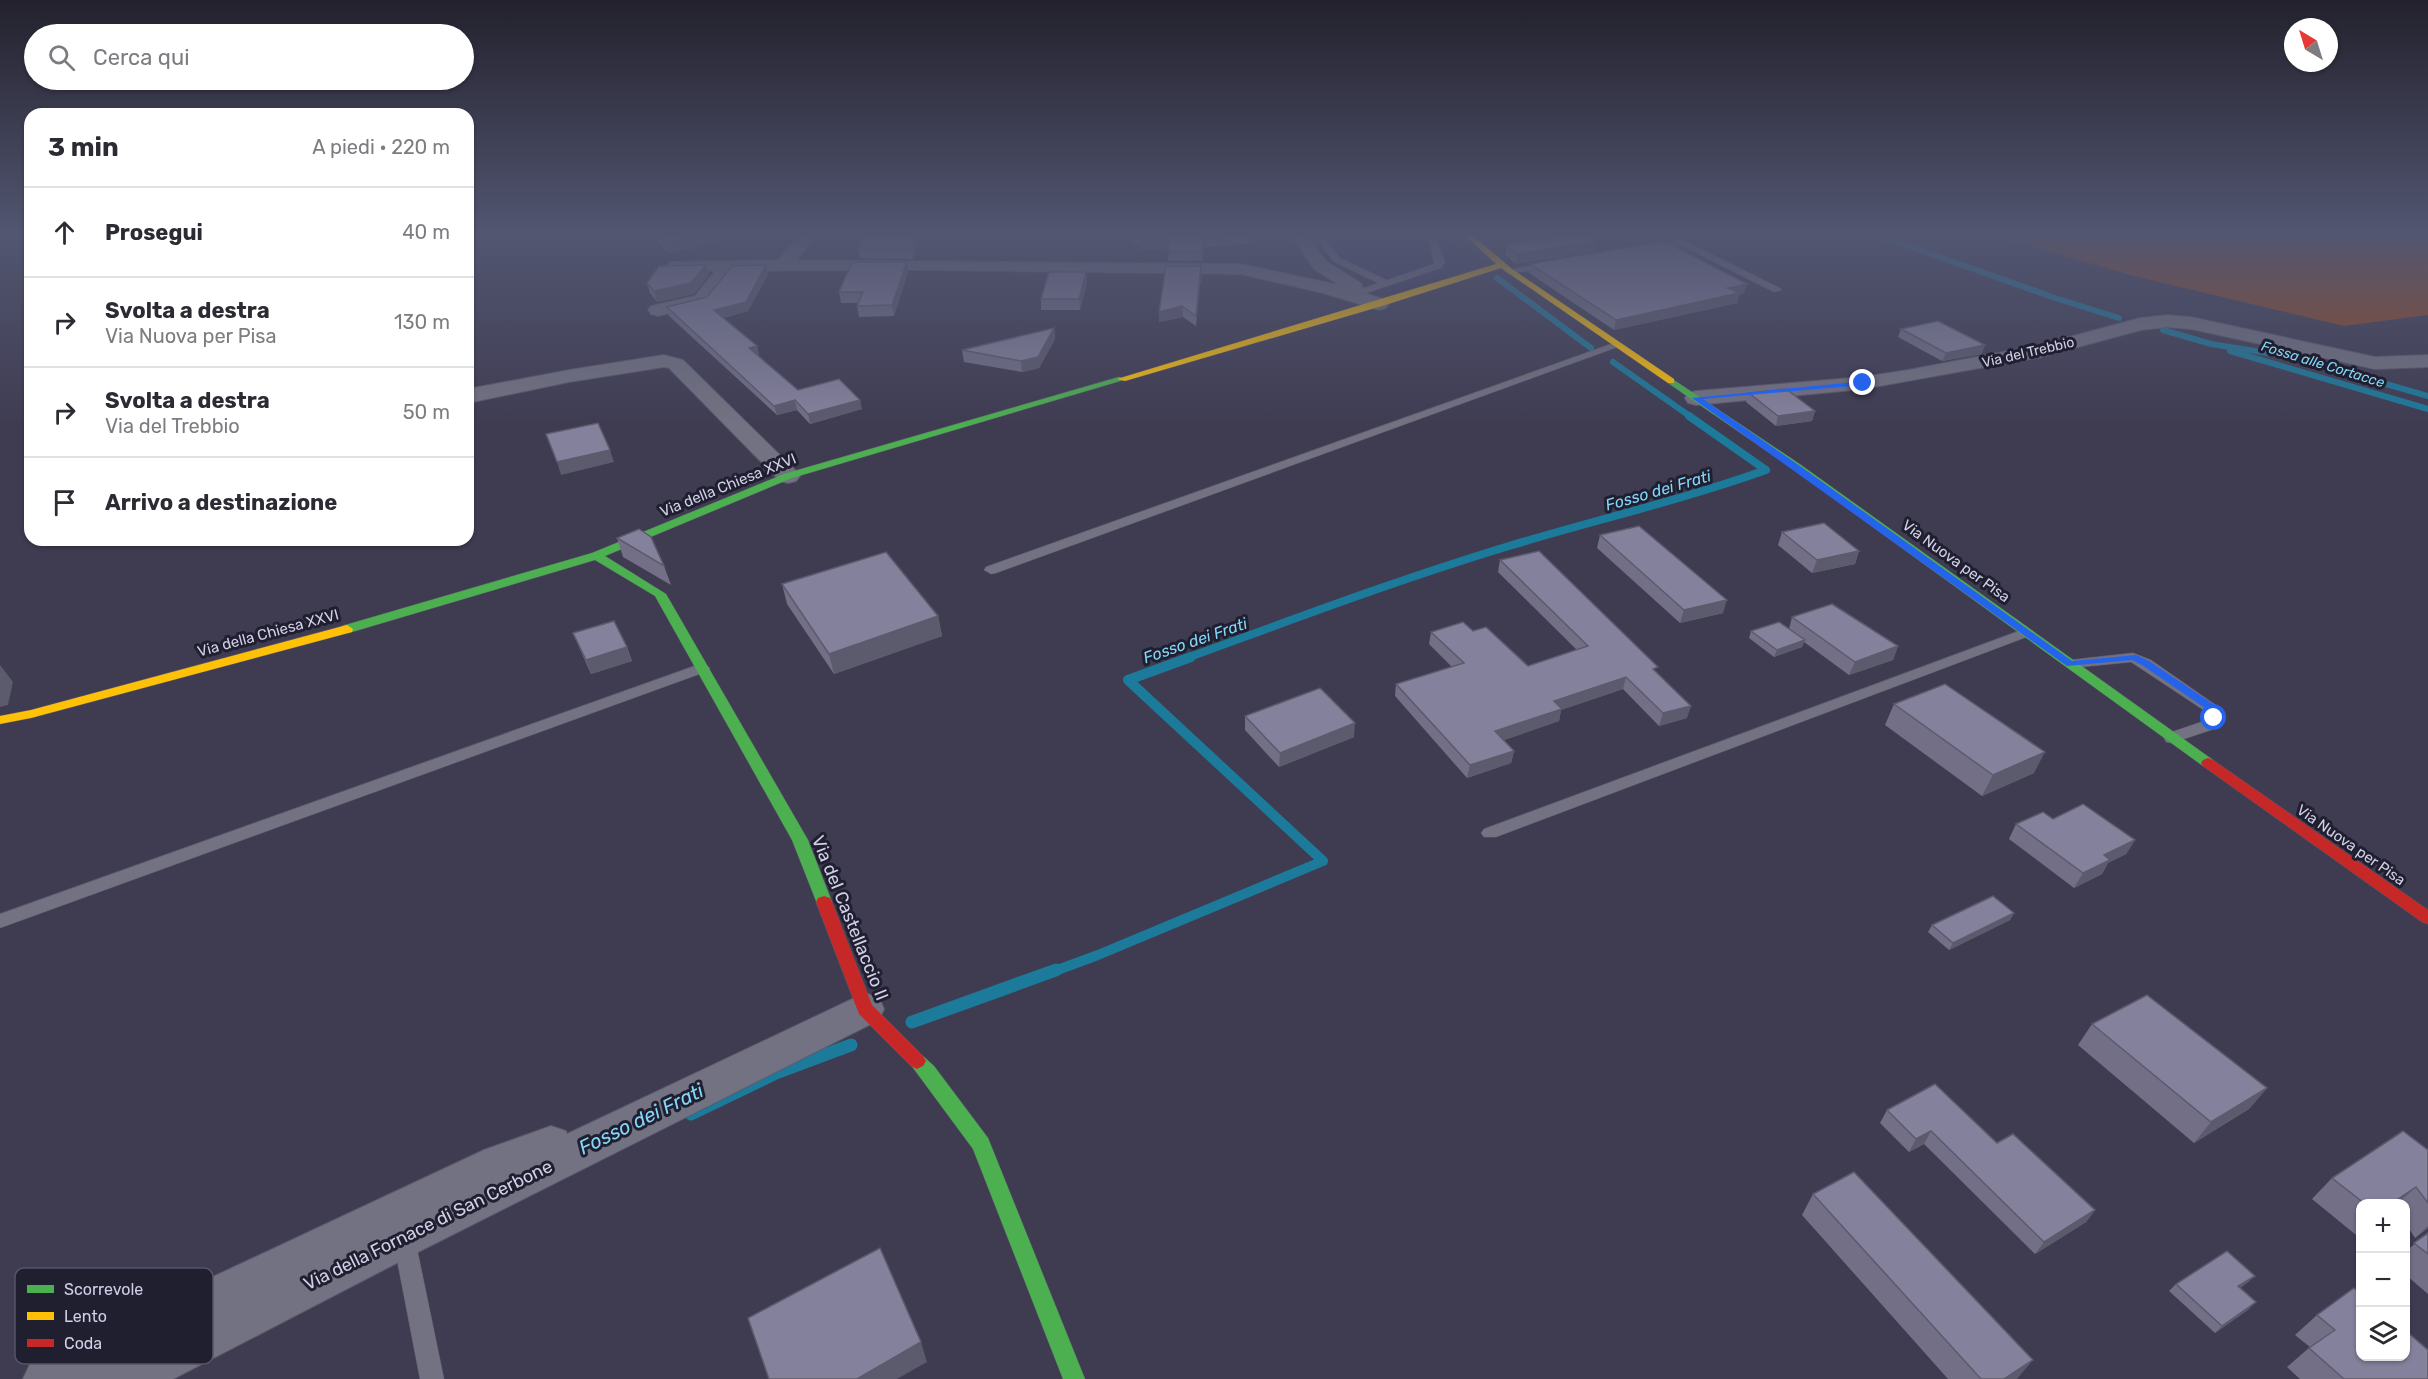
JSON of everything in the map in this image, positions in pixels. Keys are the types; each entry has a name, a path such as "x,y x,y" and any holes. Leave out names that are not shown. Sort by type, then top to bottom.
{"street":[{"path":"658,310 702,300 705,296"},
{"path":"1355,296 1379,304"},
{"path":"1368,296 1379,304"},
{"name":"Via della Chiesa XXVI","path":"0,720 31,714 372,622 596,556 788,476 1406,296"},
{"name":"Via Nuova per Pisa","path":"1547,296 1797,467 2172,738 2428,918"},
{"name":"Via del Trebbio","path":"1696,398 1863,383 1908,376 2042,351 2140,324 2167,321 2191,323 2375,363 2428,361"},
{"path":"474,395 569,376 664,361 676,364 788,476"},
{"name":"Via del Castellaccio II","path":"596,556 660,594 800,840 865,1009 927,1072 981,1144 1074,1379"},
{"name":"Via della Fornace di San Cerbone","path":"213,1333 865,1009"},
{"path":"213,1300 499,1164 686,1096"},
{"path":"48,1379 79,1364"},
{"name":"Via della Fornace di San Cerbone","path":"122,1379 152,1364"}],"lane":[{"path":"992,570 1618,345"},
{"path":"1490,833 2027,632"},
{"path":"2071,664 2133,657 2146,663 2212,709 2214,718 2209,725 2172,738"},
{"path":"0,921 703,668"},
{"path":"404,1236 432,1379"}],"shaded area":[{"path":"2219,296 2428,296 2428,315 2344,326"}],"building":[{"path":"749,296 746,302 714,310 757,346 749,348 798,390 839,379 860,400 808,414 795,400 774,406 667,307 707,297"},
{"path":"861,296 895,296 892,305 857,306"},
{"path":"1042,296 1080,296 1079,299 1041,299"},
{"path":"1161,296 1198,296 1196,316 1182,306 1159,312"},
{"path":"1580,296 1724,296 1616,320"},
{"path":"1938,321 1985,345 1946,353 1901,329"},
{"path":"1054,328 1038,357 1021,361 962,350"},
{"path":"1786,389 1815,411 1778,416 1749,393"},
{"path":"598,423 610,450 557,462 546,434"},
{"path":"1824,523 1859,551 1817,560 1782,532"},
{"path":"1639,526 1727,600 1684,610 1600,535"},
{"path":"639,529 651,537 664,566 617,538"},
{"path":"1539,551 1658,667 1653,669 1691,706 1663,713 1626,677 1554,701 1562,709 1495,731 1514,751 1470,765 1396,684 1464,663 1431,632 1463,622 1473,631 1486,627 1528,666 1588,646 1500,560"},
{"path":"886,552 938,616 829,654 782,584"},
{"path":"1832,604 1898,646 1855,662 1792,617"},
{"path":"614,621 627,647 586,660 573,633"},
{"path":"1779,622 1805,640 1777,650 1751,631"},
{"path":"1945,684 2045,752 1993,775 1894,704"},
{"path":"1320,688 1355,723 1280,753 1245,716"},
{"path":"2083,804 2135,840 2104,855 2110,860 2083,873 2016,824 2043,812 2053,819"},
{"path":"1993,896 2014,913 1953,943 1932,925"},
{"path":"2147,995 2267,1088 2211,1122 2092,1024"},
{"path":"1935,1084 1997,1143 2013,1134 2095,1210 2044,1242 1931,1131 1916,1139 1887,1110"},
{"path":"2403,1131 2428,1150 2428,1203 2416,1187 2398,1199 2359,1199 2332,1178"},
{"path":"1854,1172 2033,1360 2004,1379 1981,1379 1813,1194"},
{"path":"2428,1233 2428,1254 2414,1243"},
{"path":"880,1248 921,1342 857,1379 769,1379 748,1318"},
{"path":"2227,1251 2255,1276 2238,1286 2256,1302 2222,1326 2176,1284"},
{"path":"2354,1288 2356,1289 2356,1361 2410,1361 2410,1334 2428,1350 2428,1379 2344,1379 2309,1348 2335,1330 2317,1315"}],"waterway":[{"name":"Fosso dei Frati","path":"1522,296 1591,348"},
{"path":"2050,296 2119,318"},
{"path":"2163,330 2211,344 2293,357 2428,396"},
{"name":"Fossa alle Cortacce","path":"2230,351 2428,409"},
{"name":"Fosso dei Frati","path":"1613,362 1691,417"},
{"name":"Fosso dei Frati","path":"1187,658 1468,559 1702,491 1766,470 1689,416"},
{"name":"Fosso dei Frati","path":"1052,972 1323,861 1128,680 1191,657"},
{"name":"Fosso dei Frati","path":"912,1022 1056,970"},
{"name":"Fosso dei Frati","path":"691,1114 776,1073 851,1045"}],"traffic: fast":[{"path":"347,629 596,556 788,476 1122,379"},
{"path":"1671,381 1797,467 2208,763"},
{"path":"596,556 660,594 800,840 824,902"},
{"path":"917,1061 928,1072 981,1144 1074,1379"}],"traffic: slow":[{"path":"1122,379 1403,296"},
{"path":"1546,296 1671,381"},
{"path":"0,720 31,714 347,629"}],"traffic: jam":[{"path":"2208,763 2428,918"},
{"path":"824,902 865,1009 917,1061"}],"route":[{"path":"1863,383 1696,398 1797,467 2071,664 2133,657 2146,663 2212,709 2214,718"}]}
